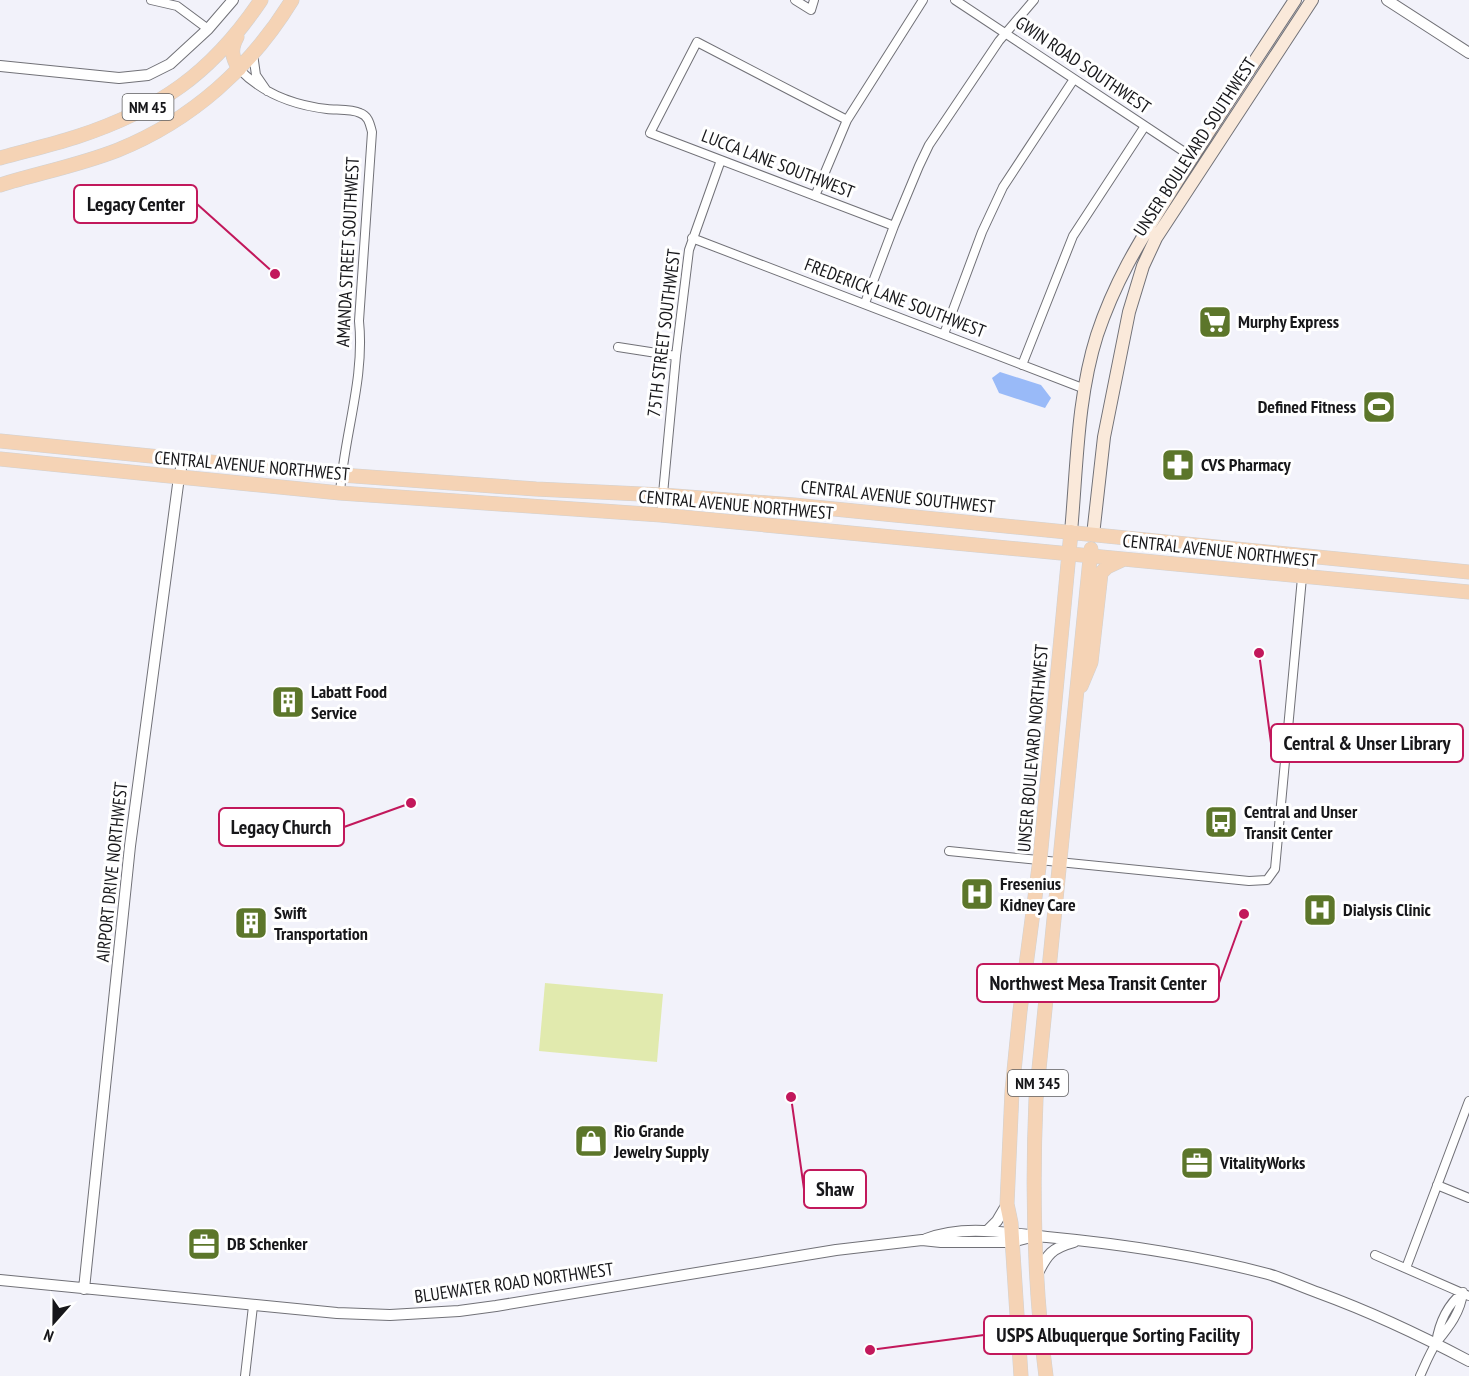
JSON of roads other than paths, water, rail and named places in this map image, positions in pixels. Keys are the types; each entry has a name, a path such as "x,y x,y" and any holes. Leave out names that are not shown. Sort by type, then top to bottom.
{"main road":[{"name":"NM 45","path":"0,158 73,138 129,117 168,95 202,70 241,30 261,0"},
{"name":"NM 45","path":"0,185 94,159 146,138 172,122 204,100 239,69 253,54 292,0"},
{"name":"UNSER BOULEVARD SOUTHWEST","path":"1071,532 1085,389 1097,336 1120,277 1147,228 1295,0"},
{"name":"UNSER BOULEVARD SOUTHWEST","path":"1093,535 1109,405 1129,312 1143,266 1156,238 1312,0"},
{"path":"239,69 232,57 232,50 241,30"},
{"name":"CENTRAL AVENUE SOUTHWEST","path":"0,441 341,475 794,505 1469,572"},
{"name":"CENTRAL AVENUE NORTHWEST","path":"0,459 340,493 660,514 1469,592"},
{"path":"252,484 255,467"},
{"name":"NM 345","path":"1069,554 1071,532"},
{"name":"NM 345","path":"1090,556 1093,535"},
{"name":"UNSER BOULEVARD NORTHWEST","path":"1021,1376 1007,1204 1012,1091 1040,859 1069,554"},
{"name":"UNSER BOULEVARD NORTHWEST","path":"1046,1376 1035,1236 1036,1099 1090,556"},
{"path":"1075,700 1091,662 1101,573 1107,567 1124,559"}],"street":[{"path":"151,0 177,6 208,29"},
{"path":"0,66 119,78 148,75 170,64 208,29 233,0"},
{"path":"795,0 811,10 814,0"},
{"path":"815,196 847,120 923,0"},
{"name":"GWIN ROAD SOUTHWEST","path":"955,0 1192,157"},
{"path":"865,303 919,165 1005,32 1034,0"},
{"path":"1387,0 1469,53"},
{"name":"LUCCA LANE SOUTHWEST","path":"847,120 697,42 650,133 894,226"},
{"path":"253,54 255,75 267,92"},
{"name":"AMANDA STREET SOUTHWEST","path":"239,69 252,83 267,92 302,105 360,112 369,121 372,132 359,321 361,337 340,493"},
{"path":"944,334 998,196 1074,79"},
{"path":"1022,365 1073,236 1145,126"},
{"name":"75TH STREET SOUTHWEST","path":"660,514 675,356 692,238 721,160"},
{"name":"FREDERICK LANE SOUTHWEST","path":"692,238 1085,389"},
{"path":"618,347 675,356"},
{"name":"AIRPORT DRIVE NORTHWEST","path":"84,1289 130,846 183,460"},
{"path":"949,851 1259,882 1272,876 1275,869 1304,556"},
{"path":"1406,1268 1469,1101"},
{"path":"1437,1185 1469,1198"},
{"path":"987,1231 997,1221 1007,1204"},
{"name":"BLUEWATER ROAD NORTHWEST","path":"922,1240 940,1233 987,1231 1011,1237"},
{"name":"BLUEWATER ROAD NORTHWEST","path":"0,1280 313,1312 390,1315 459,1311 836,1250 922,1240 941,1242 1035,1236 1081,1240 1158,1252 1270,1275 1342,1301 1436,1343 1469,1361"},
{"path":"1037,1275 1057,1246 1081,1240"},
{"path":"1375,1255 1466,1294 1447,1332 1436,1343 1420,1376"},
{"path":"245,1376 253,1306"}],"water":[{"path":"1000,372 1041,385 1051,398 1045,408 999,393 992,378"}],"place":[{"name":"Legacy Center","path":"275,274"},
{"name":"Murphy Express","path":"1215,322"},
{"name":"Defined Fitness","path":"1379,407"},
{"name":"CVS Pharmacy","path":"1178,465"},
{"name":"Central & Unser Library","path":"1259,653"},
{"name":"Labatt Food Service","path":"288,702"},
{"name":"Legacy Church","path":"411,803"},
{"name":"Central and Unser Transit Center","path":"1221,822"},
{"name":"Fresenius Kidney Care","path":"977,894"},
{"name":"Dialysis Clinic","path":"1320,910"},
{"name":"Northwest Mesa Transit Center","path":"1244,914"},
{"name":"Swift Transportation","path":"251,923"},
{"name":"Shaw","path":"791,1097"},
{"name":"Rio Grande Jewelry Supply","path":"591,1141"},
{"name":"VitalityWorks","path":"1197,1163"},
{"name":"DB Schenker","path":"204,1244"},
{"name":"USPS Albuquerque Sorting Facility","path":"870,1350"}]}
